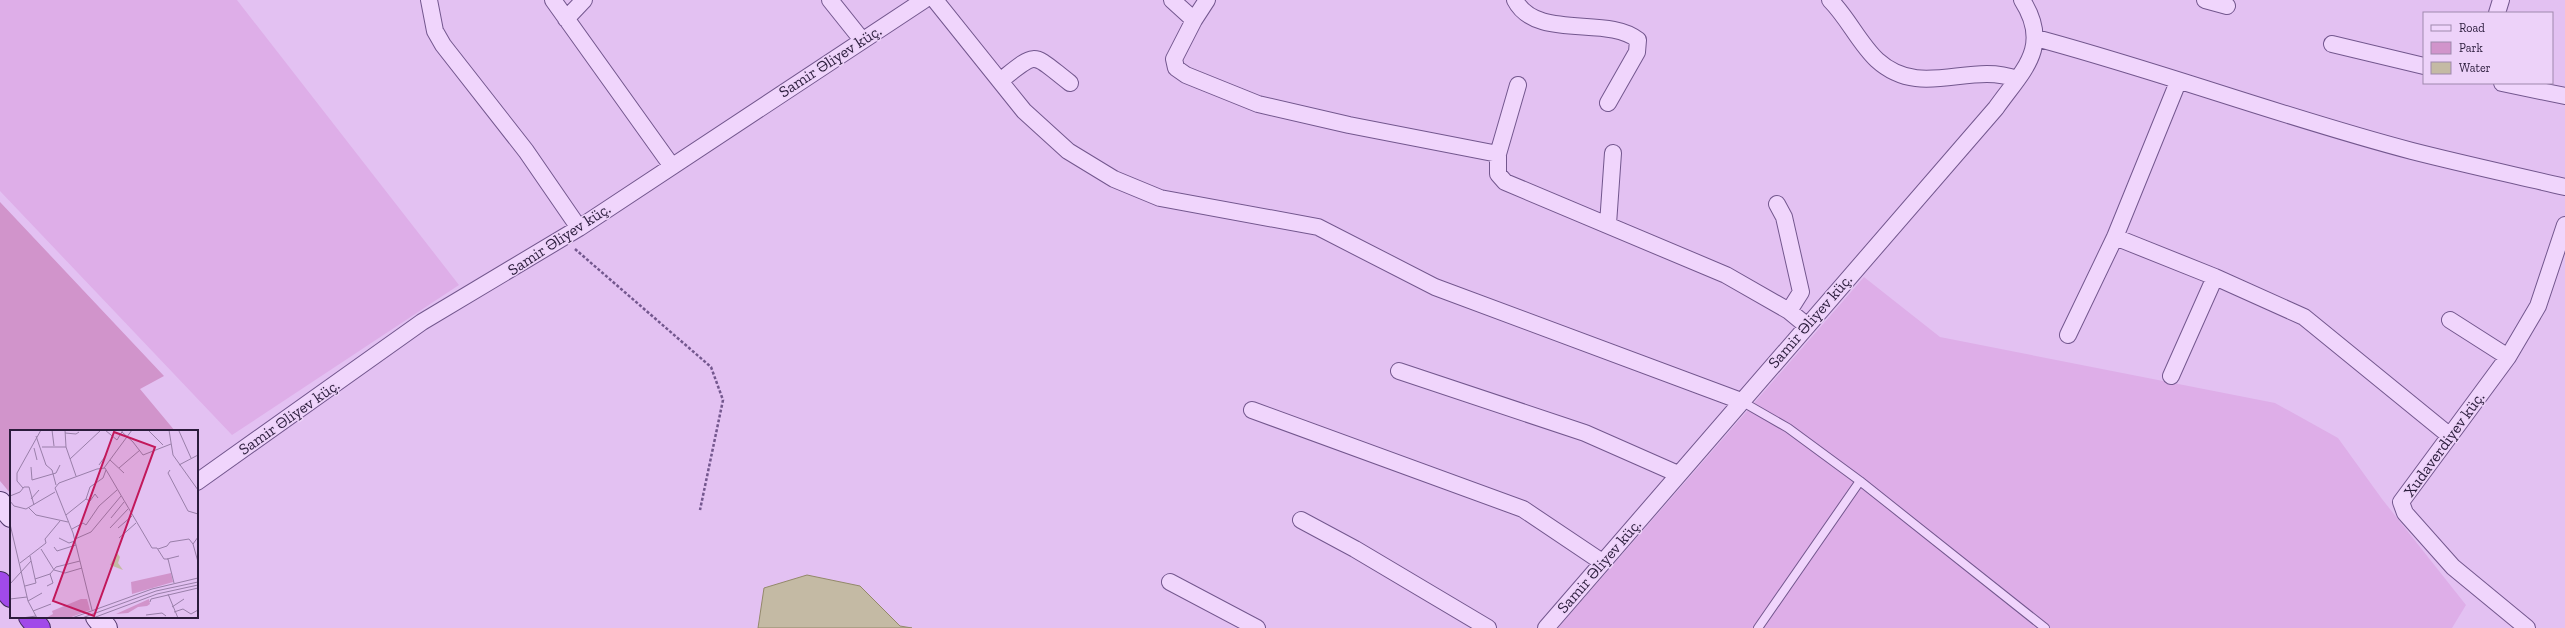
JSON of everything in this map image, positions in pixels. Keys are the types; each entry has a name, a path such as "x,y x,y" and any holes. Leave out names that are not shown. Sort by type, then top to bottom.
{"highway":[{"path":"0,583 10,595"},
{"path":"31,618 39,628"}],"street":[{"path":"429,0 435,30 443,45 526,151 579,228"},
{"path":"553,0 671,165"},
{"path":"566,19 584,0"},
{"path":"830,0 862,40"},
{"path":"935,0 1024,110 1068,151 1114,179 1160,198 1318,227 1435,287 1741,401"},
{"path":"1172,0 1194,20"},
{"path":"1207,0 1194,20 1174,59 1176,68 1186,75 1258,104 1349,125 1498,154"},
{"path":"1515,0 1519,8 1535,18 1560,25 1628,32 1638,40 1637,52 1608,103"},
{"path":"1830,0 1876,59 1899,75 1917,79 2005,74 2017,79"},
{"name":"Samir Əliyev küç.","path":"1546,628 1806,325 1996,108 2034,52 2036,38 2035,26 2022,0"},
{"path":"2205,0 2227,6"},
{"path":"2497,12 2501,0"},
{"name":"Samir Əliyev küç.","path":"198,481 422,322 579,228 671,165 862,40 917,2"},
{"path":"2036,38 2107,57 2178,82 2412,151 2565,187"},
{"path":"2332,44 2423,66"},
{"path":"1000,81 1029,58 1037,58 1070,83"},
{"path":"2068,335 2115,237 2178,82"},
{"path":"2507,84 2565,96"},
{"path":"1518,85 1498,154 1498,174 1505,182 1608,224 1726,275 1789,311 1806,325"},
{"path":"1608,224 1613,152"},
{"path":"1776,204 1784,217 1801,292 1789,311"},
{"name":"Xudaverdiyev küç.","path":"2527,628 2453,567 2405,513 2402,502 2508,357 2538,306 2565,225"},
{"path":"2115,237 2215,277 2304,317 2450,436"},
{"path":"2171,376 2215,277"},
{"path":"2450,320 2508,357"},
{"path":"1399,371 1585,432 1678,474"},
{"path":"1252,410 1524,510 1602,562"},
{"path":"0,503 10,515"},
{"path":"1301,520 1355,549 1488,628"},
{"path":"1170,582 1257,628"},
{"path":"98,618 106,628"}],"lane":[{"path":"1741,401 1788,428 1860,481 2045,628"},
{"path":"1758,628 1860,481"}],"path":[{"path":"565,236 590,262 711,367 723,400 700,510"}],"shaded area":[{"path":"0,0 237,0 459,285 232,435 0,191"},
{"path":"1864,277 1940,337 2275,403 2338,438 2382,499 2466,605 2452,628 1558,628"}],"green space":[{"path":"0,202 164,376 140,389 174,430 10,430 10,493 0,481"}],"water":[{"path":"807,575 860,586 900,626 912,628 758,628 764,588"}]}
